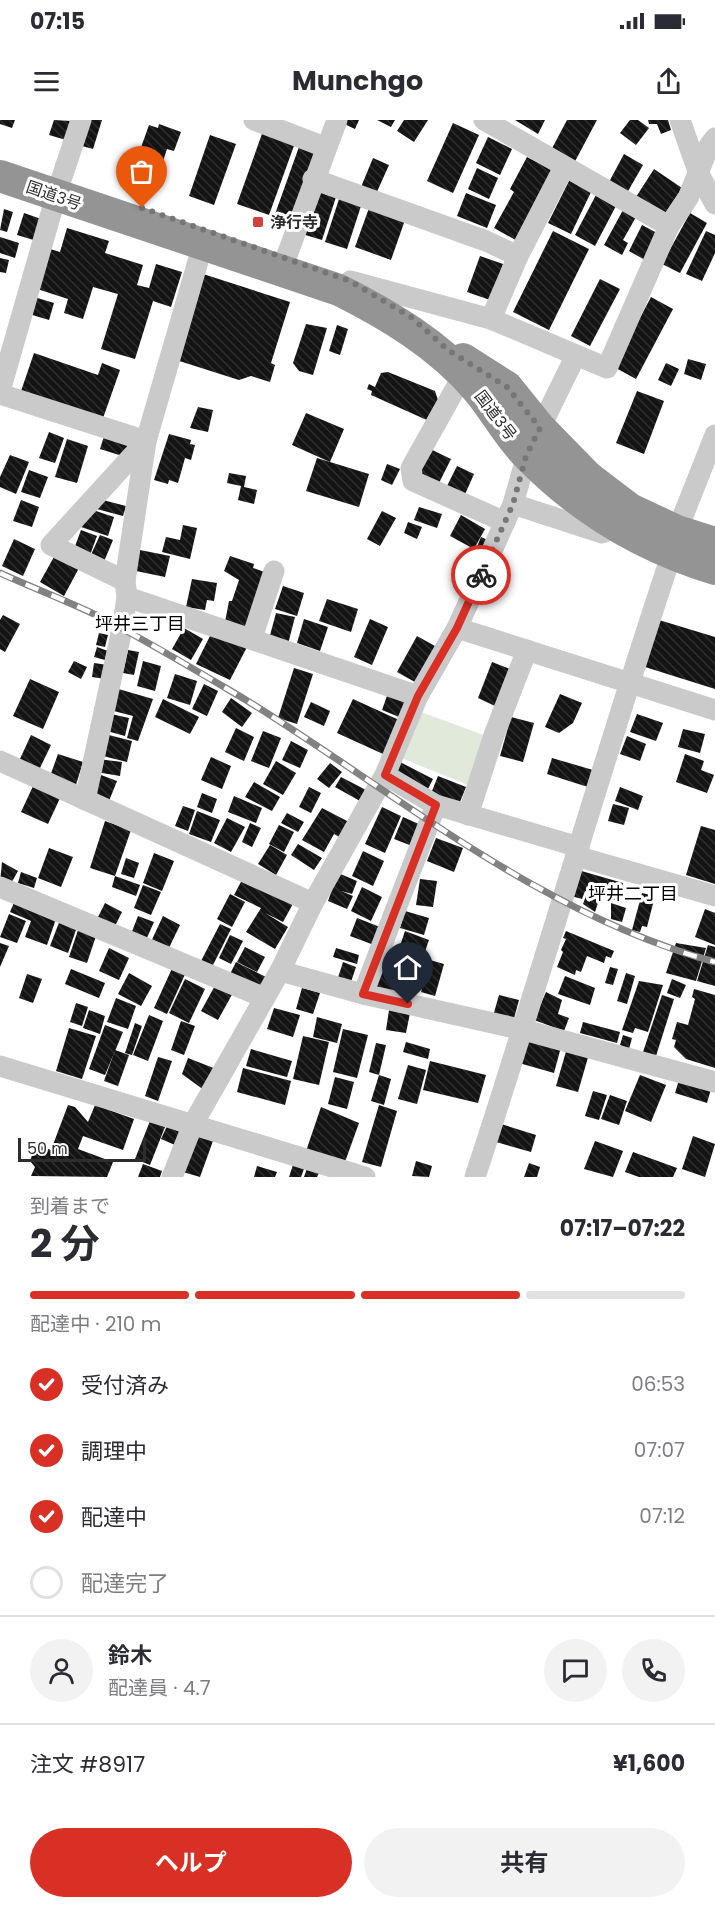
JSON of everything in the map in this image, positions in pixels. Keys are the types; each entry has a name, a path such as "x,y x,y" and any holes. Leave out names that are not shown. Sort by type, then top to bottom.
{"highway":[{"name":"国道3号","path":"0,162 59,188 203,244 339,290 369,305 412,332 463,375 533,442 588,477 674,543 715,569"},
{"name":"国道3号","path":"0,176 59,188 286,258 350,281 411,317 448,350 507,387 533,442 571,497 617,527 674,543 715,543"}],"street":[{"path":"81,120 0,392 146,441"},
{"path":"254,120 325,147"},
{"path":"286,258 325,147 337,120"},
{"path":"484,120 669,226"},
{"path":"680,120 707,175 715,204"},
{"path":"350,281 491,319 607,368 669,226 707,175 709,146 715,138"},
{"path":"491,319 518,256 564,167"},
{"path":"314,179 486,241 518,256"},
{"path":"85,800 126,589 146,441 203,244"},
{"path":"172,1177 193,1124 280,971 313,903 385,775 418,696 457,628 509,513 533,442 576,355"},
{"path":"463,375 411,468 413,482 509,513 602,533 617,527"},
{"path":"475,1177 524,1030 674,543 715,435"},
{"path":"146,441 51,546 126,589 252,638 418,696"},
{"path":"252,638 274,571"},
{"path":"457,628 715,710"},
{"path":"468,815 494,735 527,650"},
{"path":"0,761 313,903"},
{"path":"385,775 436,805 715,896"},
{"path":"363,994 436,805"},
{"path":"0,887 28,896 265,998"},
{"path":"280,971 363,994 524,1030 715,1082"},
{"path":"0,1066 365,1177"}],"shaded area":[{"path":"421,712 489,737 473,787 401,758"}],"building":[{"path":"0,120 15,120 12,128 0,124"},
{"path":"54,120 71,121 66,140 49,135"},
{"path":"90,120 102,120 93,149 82,146"},
{"path":"343,120 359,120 355,129 342,123"},
{"path":"377,120 395,120 391,127"},
{"path":"404,120 428,120 414,142 397,131"},
{"path":"515,120 545,120 538,134"},
{"path":"567,120 597,120 572,167 549,154"},
{"path":"630,120 638,120 649,128 636,145 620,133"},
{"path":"648,120 668,120 671,130 661,134 657,124 649,124"},
{"path":"453,123 479,135 453,193 427,181"},
{"path":"159,124 181,132 174,151 167,149 158,176 134,167 149,125 158,128"},
{"path":"263,131 295,143 269,215 237,204"},
{"path":"210,135 236,144 214,205 189,196"},
{"path":"488,137 512,149 500,175 476,163"},
{"path":"300,144 316,150 289,222 274,217"},
{"path":"624,154 643,165 627,193 609,182"},
{"path":"527,157 556,172 521,243 494,228 514,192 510,189"},
{"path":"373,158 389,165 376,194 361,187"},
{"path":"477,168 498,178 489,199 468,189"},
{"path":"654,169 682,188 664,215 636,197"},
{"path":"570,179 592,190 571,234 548,223"},
{"path":"317,188 337,194 322,240 302,234"},
{"path":"466,193 496,205 487,228 457,216"},
{"path":"597,193 617,204 595,246 575,235"},
{"path":"340,196 362,203 347,249 325,242"},
{"path":"369,208 405,220 391,260 355,247"},
{"path":"4,209 13,212 7,232 0,230"},
{"path":"623,210 636,217 623,240 628,243 622,255 604,245"},
{"path":"24,213 44,220 37,241 17,235"},
{"path":"690,213 707,223 680,273 662,264"},
{"path":"642,225 659,234 645,260 629,251"},
{"path":"67,228 109,241 105,253 143,265 137,285 149,288 156,264 182,272 171,307 153,301 135,359 101,349 118,294 93,287 83,319 64,313 68,299 34,288 47,248 60,252"},
{"path":"553,231 589,249 549,330 513,312"},
{"path":"706,231 715,235 715,253 702,281 686,274"},
{"path":"0,237 19,243 15,258 0,253"},
{"path":"480,256 503,264 490,300 467,292"},
{"path":"0,258 9,260 6,273 0,272"},
{"path":"200,273 290,302 271,363 275,365 270,382 251,376 239,380 173,359"},
{"path":"600,279 620,289 590,346 571,336"},
{"path":"34,297 54,303 49,320 29,314"},
{"path":"651,297 673,309 636,379 614,367"},
{"path":"306,324 327,328 313,375 299,371 293,363"},
{"path":"337,325 348,329 340,355 329,351"},
{"path":"34,353 98,375 102,363 120,370 102,421 20,394"},
{"path":"688,359 706,364 701,380 684,374"},
{"path":"666,363 679,369 671,386 658,380"},
{"path":"388,372 435,391 438,400 429,421 371,395 372,391 367,389 369,384 375,387 381,373"},
{"path":"637,391 664,401 644,454 616,443"},
{"path":"198,407 213,410 208,432 190,428"},
{"path":"306,413 344,429 330,462 292,445"},
{"path":"49,432 64,438 55,463 39,458"},
{"path":"105,433 137,443 132,459 100,449"},
{"path":"169,434 191,440 190,444 195,445 191,460 185,458 178,483 169,480 168,484 154,480"},
{"path":"67,439 88,446 77,483 55,477"},
{"path":"426,447 451,459 438,485 414,473"},
{"path":"10,455 29,462 16,494 0,487 0,477"},
{"path":"317,458 369,474 359,507 306,491"},
{"path":"387,464 400,469 392,485 381,480"},
{"path":"457,466 474,474 463,499 445,490"},
{"path":"29,470 48,477 40,498 21,492"},
{"path":"229,473 246,476 244,487 257,490 254,504 238,500 241,486 227,483"},
{"path":"95,498 126,506 123,516 93,508"},
{"path":"21,500 39,507 32,527 13,521"},
{"path":"419,507 442,514 437,528 414,520"},
{"path":"87,508 114,517 108,536 81,527"},
{"path":"382,511 396,518 380,546 367,539"},
{"path":"461,515 485,529 474,549 450,536"},
{"path":"408,522 422,527 417,539 404,533"},
{"path":"183,525 197,528 190,559 162,552 166,537 180,540"},
{"path":"81,530 97,536 90,555 74,549"},
{"path":"100,535 113,540 103,564 89,559"},
{"path":"481,537 492,542 485,558 474,554"},
{"path":"14,539 35,549 23,576 2,566"},
{"path":"140,550 170,556 165,577 136,571"},
{"path":"55,555 79,568 64,596 40,582"},
{"path":"230,556 254,564 253,568 270,574 251,631 225,622 229,601 232,601 239,580 224,571"},
{"path":"192,579 217,583 214,601 207,600 205,610 186,607"},
{"path":"283,586 304,593 297,616 275,609"},
{"path":"327,599 358,609 351,632 319,621"},
{"path":"276,613 295,617 288,644 269,639"},
{"path":"3,615 20,624 5,652 0,649 0,620"},
{"path":"304,619 328,627 320,651 297,643"},
{"path":"370,619 388,627 372,665 354,657"},
{"path":"659,620 715,637 715,689 645,667"},
{"path":"184,628 203,639 191,660 172,649"},
{"path":"213,630 247,647 230,680 196,664"},
{"path":"99,633 108,635 105,647 96,645"},
{"path":"417,636 442,650 422,686 397,672"},
{"path":"97,647 108,651 105,660 94,657"},
{"path":"128,650 139,652 134,675 123,673"},
{"path":"74,661 87,667 81,679 68,672"},
{"path":"143,661 161,666 155,691 137,686"},
{"path":"492,662 510,669 495,706 478,698"},
{"path":"94,663 108,665 105,679 92,677"},
{"path":"294,668 313,674 297,724 278,718"},
{"path":"175,674 197,681 190,705 167,698"},
{"path":"30,679 59,692 43,729 13,716"},
{"path":"204,684 218,691 207,716 192,709"},
{"path":"115,688 153,699 138,741 127,738 133,716 110,710"},
{"path":"388,693 411,702 404,719 382,710"},
{"path":"560,694 582,703 573,723 559,733 545,727"},
{"path":"231,698 252,713 242,727 222,712"},
{"path":"163,699 199,717 190,734 155,717"},
{"path":"353,699 399,720 383,754 337,733"},
{"path":"311,702 330,711 324,726 304,717"},
{"path":"111,714 129,718 125,736 107,731"},
{"path":"637,714 663,723 656,741 630,732"},
{"path":"511,717 534,723 523,762 500,756"},
{"path":"236,728 254,737 244,761 225,752"},
{"path":"683,729 705,734 700,753 678,747"},
{"path":"263,731 281,738 269,768 251,761"},
{"path":"105,734 132,741 127,762 99,755"},
{"path":"31,735 51,745 39,770 19,761"},
{"path":"627,736 646,744 640,761 620,754"},
{"path":"291,741 308,750 300,768 282,760"},
{"path":"58,754 83,762 75,788 49,779"},
{"path":"685,754 704,761 701,770 714,775 707,793 676,782"},
{"path":"211,757 231,766 222,789 201,780"},
{"path":"552,758 593,770 588,787 547,774"},
{"path":"98,759 122,762 120,776 96,772"},
{"path":"276,761 296,773 283,795 263,784"},
{"path":"400,762 433,779 427,791 394,773"},
{"path":"330,763 342,772 329,788 317,779"},
{"path":"101,775 117,781 109,801 93,794"},
{"path":"438,776 466,787 458,807 430,796"},
{"path":"341,777 366,790 360,801 335,787"},
{"path":"254,782 280,797 272,811 245,797"},
{"path":"34,784 61,796 48,824 21,812"},
{"path":"309,787 321,793 311,813 299,807"},
{"path":"620,787 643,796 638,810 615,801"},
{"path":"202,793 217,799 212,813 197,807"},
{"path":"234,796 262,808 256,823 228,812"},
{"path":"613,804 629,808 624,825 608,821"},
{"path":"183,806 195,810 188,831 175,826"},
{"path":"382,807 401,816 385,853 365,844"},
{"path":"322,808 349,822 341,838 334,834 324,852 302,840"},
{"path":"197,811 220,820 211,842 189,834"},
{"path":"287,813 304,822 298,832 281,823"},
{"path":"403,817 421,825 412,846 394,839"},
{"path":"227,818 245,827 231,852 214,843"},
{"path":"105,821 131,830 115,876 90,868"},
{"path":"250,823 261,828 252,847 242,842"},
{"path":"279,825 294,832 284,852 269,844"},
{"path":"701,826 715,830 715,884 686,875"},
{"path":"436,838 463,848 454,872 427,861"},
{"path":"298,844 322,858 314,870 291,855"},
{"path":"270,845 287,855 276,875 258,864"},
{"path":"49,848 73,857 61,887 38,878"},
{"path":"363,851 384,861 373,886 352,876"},
{"path":"154,853 174,861 162,891 143,883"},
{"path":"126,858 139,863 134,878 121,874"},
{"path":"2,862 18,871 9,887 0,882"},
{"path":"578,870 623,883 618,901 585,891 582,899 571,896"},
{"path":"21,872 37,878 34,888 18,883"},
{"path":"338,873 357,881 352,894 341,891 353,896 347,909 328,901"},
{"path":"115,876 140,885 136,896 112,887"},
{"path":"244,876 294,902 283,922 265,913 288,927 275,949 246,932 261,908 234,895"},
{"path":"420,879 437,881 433,907 416,905"},
{"path":"143,885 161,892 151,915 134,908"},
{"path":"362,887 382,897 371,921 351,911"},
{"path":"642,893 655,896 647,927 642,926 640,932 632,930"},
{"path":"230,894 245,902 232,927 217,919"},
{"path":"586,896 599,900 595,912 583,904"},
{"path":"16,898 57,916 47,945 25,937 31,921 10,912"},
{"path":"105,903 122,912 115,926 98,917"},
{"path":"611,903 626,908 622,922 611,919"},
{"path":"705,909 715,913 715,945 695,937"},
{"path":"405,911 429,918 424,935 400,928"},
{"path":"9,914 26,921 17,943 0,937"},
{"path":"138,916 154,922 146,940 131,934"},
{"path":"163,916 180,925 166,954 149,946"},
{"path":"357,918 380,927 374,945 350,936"},
{"path":"60,920 77,927 68,953 50,946"},
{"path":"220,924 231,929 211,969 200,963"},
{"path":"79,927 97,933 87,963 69,957"},
{"path":"405,931 429,940 423,957 399,949"},
{"path":"566,931 614,951 611,958 606,956 604,963 587,956 581,972 576,970 575,975 557,967 563,952 561,950 566,939 563,938"},
{"path":"230,935 243,941 231,964 219,958"},
{"path":"0,943 9,946 0,967"},
{"path":"676,943 706,948 696,981 666,973"},
{"path":"708,945 715,947 715,986 697,981"},
{"path":"245,947 265,957 257,972 237,962"},
{"path":"109,948 129,958 119,980 99,971"},
{"path":"336,948 359,955 357,964 333,957"},
{"path":"430,960 444,964 435,996 421,992"},
{"path":"236,962 268,978 260,994 228,978"},
{"path":"343,962 356,967 350,985 337,981"},
{"path":"381,962 405,968 399,992 375,987"},
{"path":"174,964 187,970 167,1014 154,1008"},
{"path":"610,967 618,969 613,985 605,983"},
{"path":"71,969 105,983 99,998 65,984"},
{"path":"129,973 152,986 141,1006 118,994"},
{"path":"626,973 635,976 627,1004 617,1001"},
{"path":"27,974 42,979 33,1003 19,998"},
{"path":"565,976 595,988 590,1005 558,994"},
{"path":"185,979 205,989 189,1023 169,1013"},
{"path":"672,979 686,985 680,998 667,993"},
{"path":"639,981 663,985 648,1032 635,1028 633,1033 622,1030"},
{"path":"217,982 234,991 218,1020 201,1011"},
{"path":"302,988 320,993 313,1014 296,1009"},
{"path":"694,989 715,995 715,1068 686,1059 674,1047 676,1040 672,1039 677,1022 688,1025 695,999 692,997"},
{"path":"546,992 562,1000 558,1014 569,1018 564,1031 534,1020"},
{"path":"499,995 519,1000 513,1022 493,1016"},
{"path":"662,995 674,999 656,1056 643,1052"},
{"path":"116,998 136,1006 128,1029 107,1022"},
{"path":"76,1003 88,1007 82,1026 70,1022"},
{"path":"274,1008 300,1015 293,1037 267,1029"},
{"path":"89,1010 105,1016 100,1034 83,1028"},
{"path":"389,1010 410,1013 406,1033 386,1030"},
{"path":"149,1015 163,1021 148,1061 133,1055"},
{"path":"317,1017 342,1024 337,1043 313,1037"},
{"path":"181,1021 195,1026 184,1055 171,1050"},
{"path":"583,1022 620,1032 617,1043 580,1033"},
{"path":"135,1023 142,1026 132,1055 125,1053"},
{"path":"105,1025 123,1032 105,1075 89,1069"},
{"path":"69,1028 96,1036 82,1079 56,1071"},
{"path":"343,1029 368,1035 357,1078 333,1072"},
{"path":"623,1035 632,1038 629,1049 620,1045"},
{"path":"303,1036 329,1042 319,1085 293,1079"},
{"path":"527,1037 561,1047 554,1073 519,1063"},
{"path":"406,1042 430,1049 428,1059 403,1052"},
{"path":"376,1043 386,1045 379,1075 369,1072"},
{"path":"567,1048 589,1054 578,1092 556,1086"},
{"path":"251,1049 292,1061 287,1077 246,1066"},
{"path":"115,1050 129,1055 118,1086 104,1081"},
{"path":"158,1057 172,1061 158,1101 145,1096"},
{"path":"188,1058 216,1069 208,1093 182,1074"},
{"path":"430,1061 486,1075 478,1103 423,1090"},
{"path":"408,1065 426,1070 417,1104 398,1099"},
{"path":"243,1068 291,1081 285,1105 237,1092"},
{"path":"379,1075 391,1079 384,1105 371,1101"},
{"path":"640,1075 666,1085 651,1122 625,1111"},
{"path":"335,1077 354,1082 347,1109 328,1104"},
{"path":"679,1080 711,1089 707,1103 675,1093"},
{"path":"593,1091 607,1095 599,1120 585,1116"},
{"path":"610,1095 627,1101 619,1125 601,1119"},
{"path":"68,1105 75,1107 88,1122 95,1105 134,1119 123,1150 83,1136 78,1149 113,1162 107,1177 31,1176 35,1167 30,1161 36,1144 51,1150"},
{"path":"379,1105 397,1111 381,1167 362,1162"},
{"path":"321,1107 359,1123 345,1162 304,1157"},
{"path":"150,1121 165,1127 150,1165 135,1159"},
{"path":"501,1124 536,1135 531,1152 496,1142"},
{"path":"167,1126 180,1132 175,1145 161,1139"},
{"path":"197,1135 213,1141 200,1177 183,1172"},
{"path":"693,1136 715,1144 705,1177 682,1169"},
{"path":"595,1141 623,1151 613,1177 584,1169"},
{"path":"633,1152 677,1168 673,1177 639,1177 625,1172"},
{"path":"416,1161 432,1166 429,1177 412,1176"},
{"path":"529,1163 540,1167 537,1177 524,1177"},
{"path":"143,1164 162,1171 160,1177 138,1177"},
{"path":"293,1165 304,1169 301,1177 289,1177"},
{"path":"257,1166 277,1172 275,1177 254,1177"},
{"path":"307,1168 319,1173 317,1177 304,1177"}],"railway":[{"path":"0,573 98,616 246,700 415,812 529,883 589,914 651,941 715,962"}],"way so far":[{"path":"142,208 350,281 411,317 448,350 507,387 540,428 526,456 513,504 481,575"}],"place":[{"name":"浄行寺","path":"258,222"}],"district":[{"name":"坪井三丁目","path":"140,624"},
{"name":"坪井二丁目","path":"633,894"}],"route":[{"path":"408,1004 363,994 436,805 385,775 418,696 457,628 481,575"}]}
